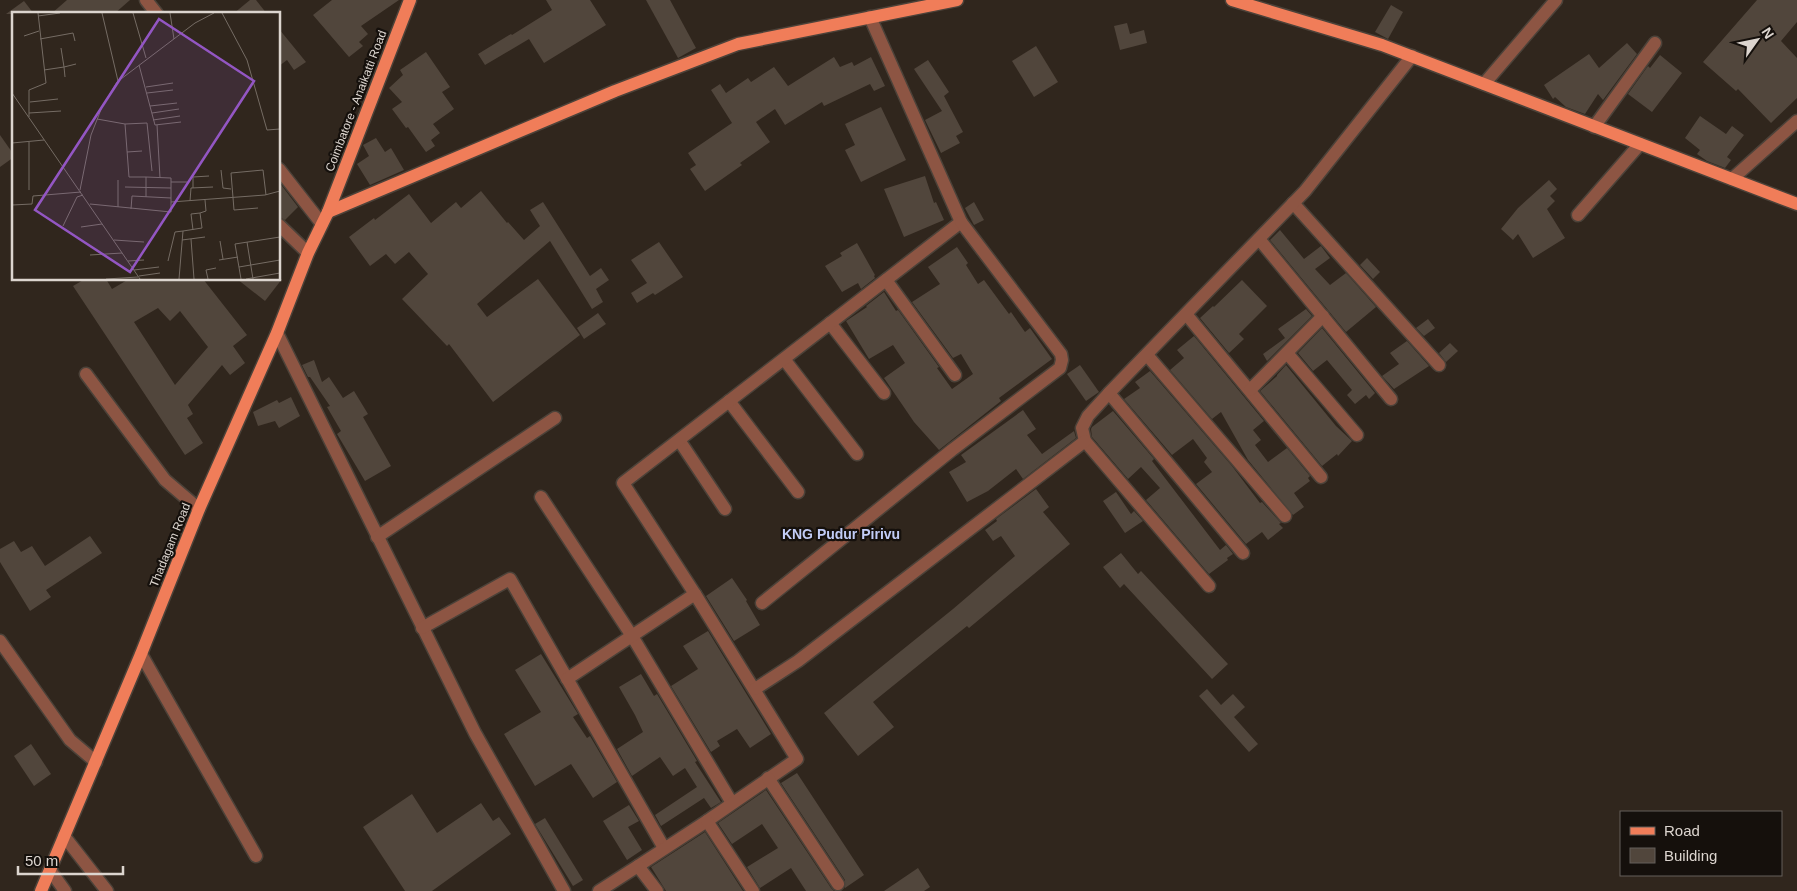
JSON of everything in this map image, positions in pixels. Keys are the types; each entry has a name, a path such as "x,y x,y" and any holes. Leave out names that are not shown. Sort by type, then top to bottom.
{"main road":[{"name":"Coimbatore - Anaikatti Road","path":"328,212 410,0"},
{"path":"328,212 615,91 738,44 957,0"},
{"path":"1232,0 1382,45 1797,204"},
{"name":"Thadagam Road","path":"41,891 141,654 199,509 277,333 308,253 328,212"}],"street":[{"path":"146,0 155,12"},
{"path":"1484,84 1556,0"},
{"path":"762,603 952,450 1060,368 1062,360 1061,354 961,222 870,17"},
{"path":"1594,126 1656,43"},
{"path":"1209,586 1085,441 1082,428 1088,416 1109,393 1311,183 1412,56"},
{"path":"1732,179 1797,121"},
{"path":"1578,215 1640,144"},
{"path":"280,170 322,224"},
{"path":"1293,203 1439,365"},
{"path":"599,891 707,821 797,759 755,689 623,483 961,222"},
{"path":"280,226 308,253"},
{"path":"1259,239 1391,399"},
{"path":"886,280 955,375"},
{"path":"1186,314 1321,477"},
{"path":"1250,390 1323,316"},
{"path":"830,323 884,392"},
{"path":"277,333 475,733 564,891"},
{"path":"1287,353 1357,435"},
{"path":"1147,354 1285,516"},
{"path":"784,358 857,454"},
{"path":"86,374 165,480 199,509"},
{"path":"1109,393 1243,553"},
{"path":"729,401 798,492"},
{"path":"377,537 555,418"},
{"path":"679,440 725,509"},
{"path":"755,689 798,661 1085,441"},
{"path":"541,497 632,636 732,803"},
{"path":"422,628 510,579 664,848"},
{"path":"567,679 695,594"},
{"path":"0,641 70,740 96,762"},
{"path":"141,654 256,856"},
{"path":"768,778 838,884"},
{"path":"707,821 753,891"},
{"path":"64,836 107,891"},
{"path":"638,866 656,891"},
{"path":"50,870 65,891"}],"building":[{"path":"67,0 130,0 116,12 53,12"},
{"path":"250,0 256,0 265,12 235,12"},
{"path":"332,0 399,0 361,26 368,34 359,42 363,46 349,57 313,15"},
{"path":"546,0 590,0 606,25 544,63 529,39 485,65 478,54 552,10"},
{"path":"646,0 670,0 696,48 678,58"},
{"path":"1757,0 1797,0 1797,22 1781,41 1797,58 1797,98 1771,123 1738,89 1736,91 1703,62"},
{"path":"24,1 32,12 12,12 12,14 6,14"},
{"path":"1391,5 1403,12 1388,39 1375,32"},
{"path":"1127,23 1130,34 1144,30 1147,43 1120,50 1114,26"},
{"path":"280,30 306,62 294,70 287,60 280,65"},
{"path":"1627,43 1637,54 1603,100 1598,94 1585,114 1566,107 1555,97 1553,99 1544,85 1589,54 1599,68"},
{"path":"1036,46 1058,82 1034,97 1012,61"},
{"path":"426,52 450,87 442,92 454,109 433,124 440,133 431,140 435,146 426,152 392,109 402,102 389,88 403,75 400,70"},
{"path":"1660,55 1682,73 1652,112 1628,94 1648,66 1650,68"},
{"path":"834,57 840,67 852,62 854,66 871,57 885,86 874,91 870,84 824,106 822,102 785,125 775,109 756,122 770,142 740,163 742,165 705,191 690,169 696,165 688,153 732,123 711,90 720,84 726,93 748,78 751,82 774,67 788,86"},
{"path":"928,60 949,92 944,96 963,132 956,136 960,143 941,153 925,120 942,111 914,69"},
{"path":"881,107 906,160 861,182 845,150 855,145 845,124"},
{"path":"1700,116 1726,134 1732,126 1744,135 1727,157 1731,160 1725,168 1707,161 1697,154 1700,150 1685,138"},
{"path":"0,135 12,152 12,158 0,167"},
{"path":"376,138 385,152 391,148 404,170 370,185 357,164 369,156 363,145"},
{"path":"925,176 934,203 936,202 944,220 904,237 884,189"},
{"path":"1549,180 1557,189 1550,196 1555,201 1547,209 1565,238 1533,258 1518,234 1513,240 1501,229 1518,208"},
{"path":"280,183 298,207 285,220 280,218"},
{"path":"481,191 507,223 524,240 540,226 530,210 543,202 590,276 601,268 609,280 596,289 603,302 592,309 550,241 477,304 487,317 538,279 580,335 493,402 449,344 447,346 402,299 428,274 409,252 395,264 386,254 370,266 349,237 409,194 431,223 456,202 461,208"},
{"path":"974,202 984,220 974,225 965,208"},
{"path":"1280,230 1304,259 1321,246 1330,258 1315,269 1330,285 1346,273 1376,307 1346,332 1270,240"},
{"path":"659,242 683,277 655,295 653,293 637,303 631,293 647,283 631,260"},
{"path":"857,243 875,278 861,289 858,283 842,292 825,266 842,256 840,253"},
{"path":"957,247 968,263 966,265 978,284 984,280 1025,332 1030,328 1052,359 999,398 1001,401 939,450 914,422 884,378 905,363 893,345 869,359 846,321 867,307 884,292 896,311 898,310 939,367 937,368 952,389 973,374 961,354 953,358 912,302 940,284 928,267"},
{"path":"1367,258 1380,272 1373,279 1360,265"},
{"path":"282,279 265,301 238,280"},
{"path":"83,280 107,280 112,289 127,280 204,280 247,335 233,346 245,363 230,375 222,365 188,405 193,414 187,418 203,443 185,455 73,286","holes":["158,308 170,321 180,311 208,347 175,385 134,322"]},
{"path":"1242,280 1267,306 1239,334 1244,339 1229,353 1200,318"},
{"path":"1306,309 1312,316 1267,361 1263,354 1285,338 1278,329"},
{"path":"598,313 606,324 584,339 577,328"},
{"path":"1428,319 1435,328 1424,336 1416,328"},
{"path":"1322,328 1375,393 1369,399 1366,395 1355,404 1347,395 1352,390 1327,360 1313,371 1298,353"},
{"path":"1194,336 1264,421 1253,430 1261,440 1255,445 1268,462 1287,448 1310,476 1308,478 1310,481 1294,493 1304,507 1293,515 1248,460 1221,412 1212,419 1170,370 1184,358 1177,350"},
{"path":"1407,341 1429,366 1394,389 1382,376 1399,364 1390,353"},
{"path":"1450,343 1458,351 1446,362 1439,353"},
{"path":"314,360 322,382 329,377 343,398 354,391 368,414 363,417 391,466 365,481 337,434 341,431 327,407 330,406 310,377 308,377 302,365"},
{"path":"1080,365 1099,392 1086,401 1067,374"},
{"path":"1286,365 1336,426 1352,441 1338,456 1337,454 1322,466 1260,391"},
{"path":"1150,371 1232,466 1260,503 1262,502 1281,523 1279,524 1283,528 1268,540 1262,532 1246,544 1196,484 1212,472 1204,462 1207,458 1193,439 1172,455 1124,399 1140,388 1135,382"},
{"path":"291,397 300,416 279,428 275,421 258,426 253,412 277,400 279,403"},
{"path":"1023,410 1036,429 1027,435 1042,454 1074,431 1076,438 1023,479 1016,469 988,491 967,502 949,472 966,462 961,455"},
{"path":"1113,411 1154,459 1152,461 1220,550 1226,545 1233,554 1209,574 1146,500 1160,488 1141,467 1128,479 1092,437 1092,427"},
{"path":"1036,489 1049,507 1043,512 1070,544 969,628 967,626 873,702 894,727 858,756 824,713 953,609 1015,556 1001,536 993,541 985,530 997,521 996,519"},
{"path":"1116,492 1131,514 1134,511 1143,521 1125,533 1103,501"},
{"path":"90,536 102,553 46,590 51,597 30,611 0,562 0,549 14,541 21,552 32,546 45,566"},
{"path":"1121,553 1138,574 1141,571 1228,664 1212,679 1124,584 1120,588 1103,567"},
{"path":"732,578 747,600 760,625 734,641 706,596"},
{"path":"708,631 771,734 750,748 737,729 717,741 720,746 711,752 671,686 698,669 683,646"},
{"path":"541,654 578,714 573,717 587,738 590,736 617,782 593,798 571,764 535,786 504,734 541,712 515,670"},
{"path":"641,674 654,696 657,694 697,761 695,762 721,802 711,808 704,798 661,826 655,815 697,787 685,768 673,776 660,757 632,776 617,749 643,732 619,687"},
{"path":"1207,689 1221,705 1233,694 1245,707 1234,717 1258,744 1249,752 1199,696"},
{"path":"31,744 51,774 34,786 14,756"},
{"path":"797,773 864,875 845,888 845,880 781,783"},
{"path":"766,790 834,891 806,891 791,868 760,888 747,867 778,848 762,824 732,844 718,823"},
{"path":"412,794 437,833 481,803 493,821 499,817 511,834 432,891 405,891 363,827"},
{"path":"629,805 639,821 628,827 642,850 627,860 603,821"},
{"path":"545,818 583,880 573,886 535,824"},
{"path":"705,832 743,891 666,891 651,867"},
{"path":"918,868 930,887 924,891 884,891"}],"district":[{"name":"KNG Pudur Pirivu","path":"841,534"}]}
